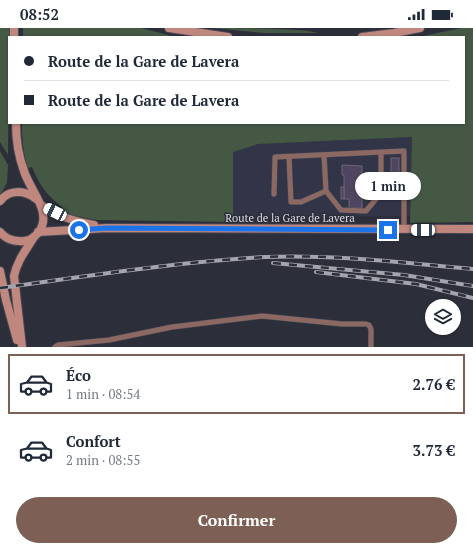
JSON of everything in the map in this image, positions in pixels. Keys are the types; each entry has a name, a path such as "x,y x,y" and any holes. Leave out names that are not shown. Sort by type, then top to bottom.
{"street":[{"path":"169,28 221,36"},
{"path":"370,36 420,28"},
{"path":"16,124 16,137 21,163 27,180 40,203 44,214 43,224 20,259 14,276 21,347"},
{"name":"Route de la Gare de Lavera","path":"0,201 10,193 20,192 30,194 40,203 55,212 80,223 107,228"},
{"name":"Route de la Gare de Lavera","path":"0,232 9,239 22,241 36,235 107,228 473,229"},
{"path":"0,271 6,300 21,347"}],"lane":[{"path":"274,194 275,157 324,156 404,151 404,230"},
{"path":"324,156 326,191 341,210 366,211 381,193 380,153"},
{"path":"289,157 291,202 301,202 326,191"},
{"path":"55,347 58,345 110,340 172,327 262,316 342,324 366,324 372,329 371,347"}],"shaded area":[{"path":"413,137 410,216 232,218 232,152 257,144"}],"green space":[{"path":"0,28 10,28 10,36 8,36 8,155 0,142"},
{"path":"23,28 141,28 172,36 23,36"},
{"path":"213,28 284,29 317,33 264,33"},
{"path":"461,28 473,28 473,222 410,223 412,137 258,144 233,152 233,222 97,220 75,216 61,210 62,207 41,185 32,167 28,168 23,146 22,124 465,124 465,36 423,36"},
{"path":"0,151 8,165 7,183 0,195"}],"building":[{"path":"391,158 399,158 399,190 391,190"},
{"path":"342,165 362,166 362,208 349,208 349,199 344,199 344,175 342,175"},
{"path":"341,187 344,187 344,199 341,199"}],"railway":[{"path":"0,288 165,266 265,257 291,256 343,258 473,269"},
{"path":"273,263 404,275 473,286"},
{"path":"316,272 416,284 473,298"}],"route":[{"path":"79,230 107,228 388,230"}]}
